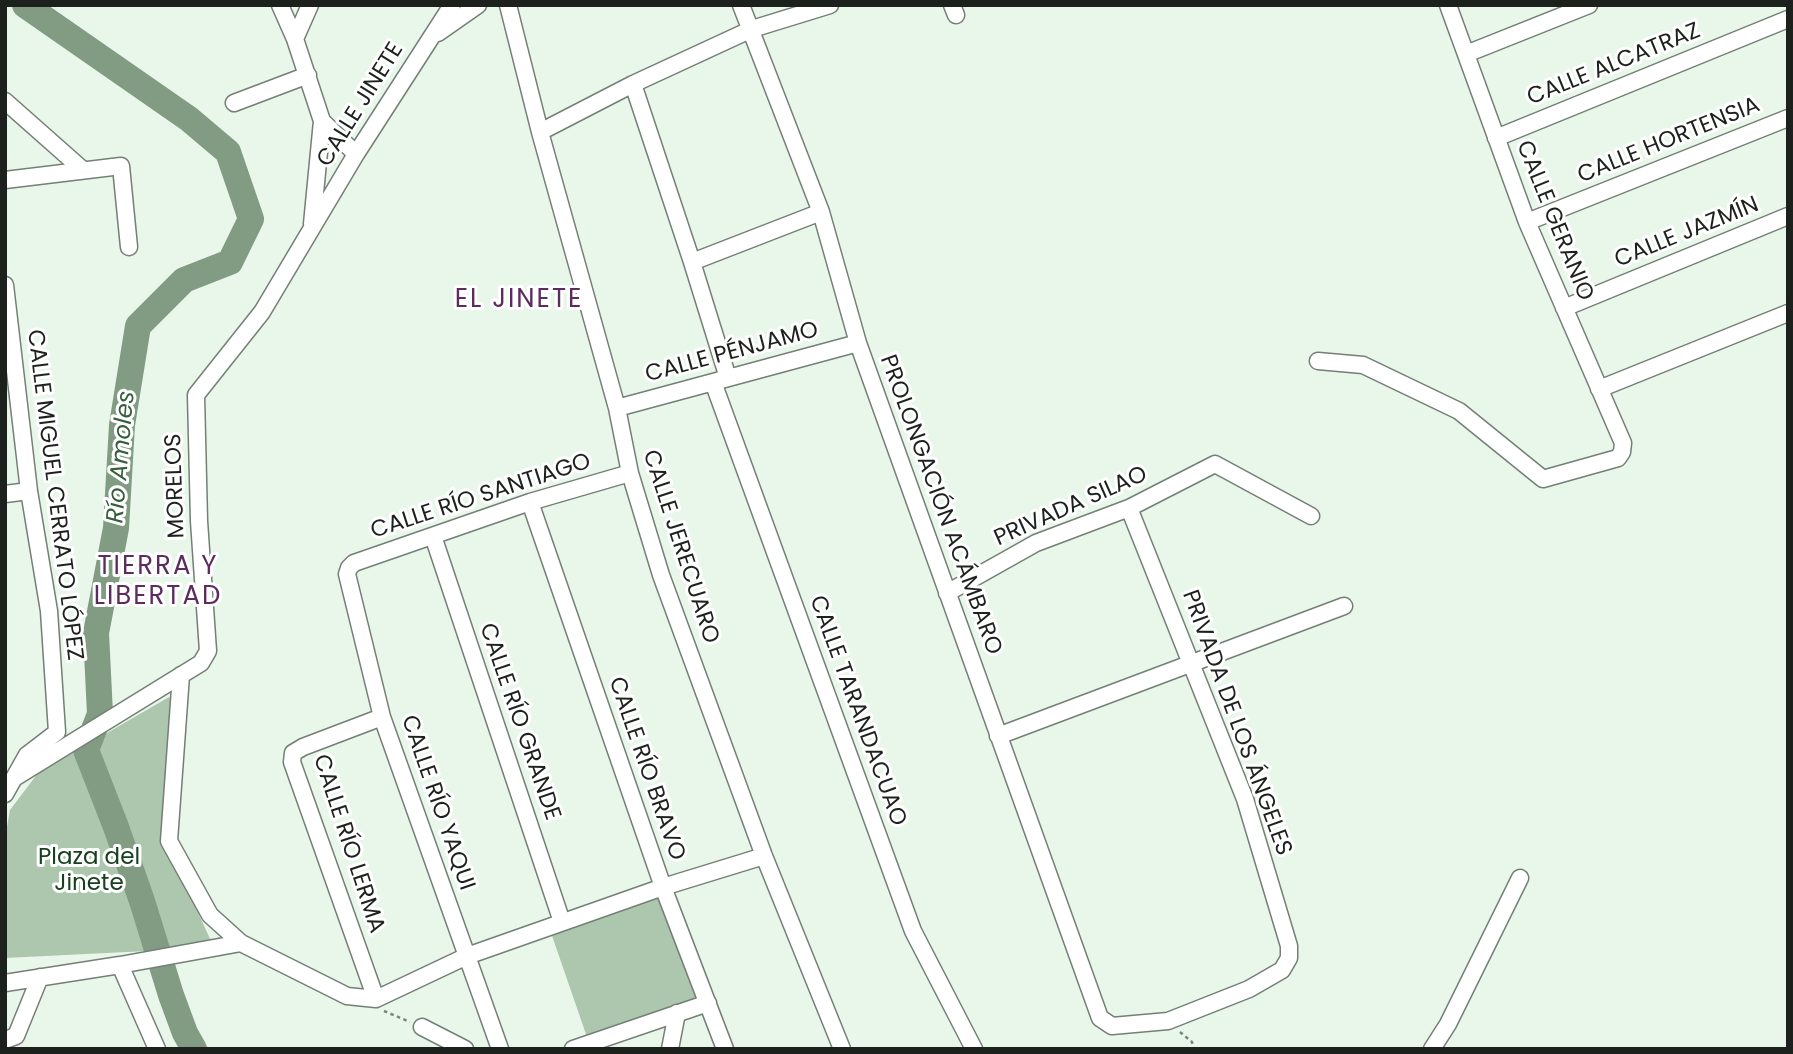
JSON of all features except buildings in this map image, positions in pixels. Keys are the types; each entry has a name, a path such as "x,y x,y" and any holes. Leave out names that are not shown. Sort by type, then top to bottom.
{"street":[{"path":"280,5 295,39 322,121 311,230"},
{"path":"295,39 310,5"},
{"name":"CALLE JINETE","path":"311,230 356,154 452,5"},
{"path":"430,38 478,5"},
{"name":"CALLE JERECUARO","path":"508,5 540,132 617,408 629,473 662,575 764,856 842,1049"},
{"name":"PROLONGACIÓN ACÁMBARO","path":"741,5 821,212 858,343 1100,1018 1112,1026 1168,1021"},
{"path":"540,132 633,84 752,29 830,5"},
{"name":"CALLE GERANIO","path":"1318,361 1363,365 1459,411 1543,479 1618,458 1622,452 1623,443 1527,222 1448,5"},
{"path":"1466,54 1589,5"},
{"name":"CALLE ALCATRAZ","path":"1496,138 1788,19"},
{"path":"234,103 308,75"},
{"name":"CALLE TARANDACUAO","path":"633,84 692,262 720,380 913,931 974,1049"},
{"path":"5,101 83,170"},
{"name":"CALLE HORTENSIA","path":"1527,222 1788,118"},
{"path":"322,121 356,154"},
{"path":"5,180 121,166 129,247"},
{"path":"692,262 821,212"},
{"name":"CALLE JAZMÍN","path":"1564,308 1788,215"},
{"name":"MORELOS","path":"16,777 201,663 208,651 199,521 196,395 262,312 311,230"},
{"name":"CALLE MIGUEL CERRATO LÓPEZ","path":"5,285 11,388 49,611 57,732 27,755 16,777"},
{"path":"1599,389 1788,313"},
{"name":"CALLE PÉNJAMO","path":"617,408 858,343"},
{"name":"PRIVADA SILAO","path":"947,593 1036,543 1129,508 1215,464 1311,516"},
{"name":"CALLE RÍO SANTIAGO","path":"349,568 354,563 530,502 629,473"},
{"path":"5,494 29,491"},
{"name":"CALLE RÍO BRAVO","path":"530,502 663,887 725,1049"},
{"name":"PRIVADA DE LOS ÁNGELES","path":"1129,508 1245,799 1289,946 1289,958 1282,970 1249,989 1168,1021"},
{"name":"CALLE RÍO GRANDE","path":"433,536 562,922"},
{"name":"CALLE RÍO YAQUI","path":"349,568 347,574 382,718 500,1049"},
{"path":"998,736 1344,606"},
{"path":"181,675 169,841 210,915 241,943 347,996 376,999 467,956 663,887 764,856"},
{"name":"CALLE RÍO LERMA","path":"376,999 292,762 293,753 303,747 382,718"},
{"path":"5,794 16,777"},
{"path":"1432,1049 1448,1024 1521,878"},
{"path":"5,983 241,943"},
{"path":"128,963 157,1049"},
{"path":"5,1040 16,1037 40,977"},
{"path":"573,1049 708,1003"},
{"path":"670,1049 677,1013"},
{"path":"430,1049 422,1027 465,1049"}],"path":[{"path":"1168,1021 1192,1042 1194,1049"}],"green space":[{"name":"Plaza del Jinete","path":"169,697 175,703 164,838 211,941 147,951 5,958 5,838 10,810 38,773"},
{"path":"663,887 708,1003 589,1043 549,927"}],"waterway":[{"name":"Río Amoles","path":"25,5 189,119 228,152 251,219 230,262 184,280 138,326 122,425 116,528 96,633 100,714 86,750 142,901 171,995 194,1049"}],"district":[{"name":"EL JINETE","path":"519,300"},
{"name":"TIERRA Y LIBERTAD","path":"158,582"}]}
